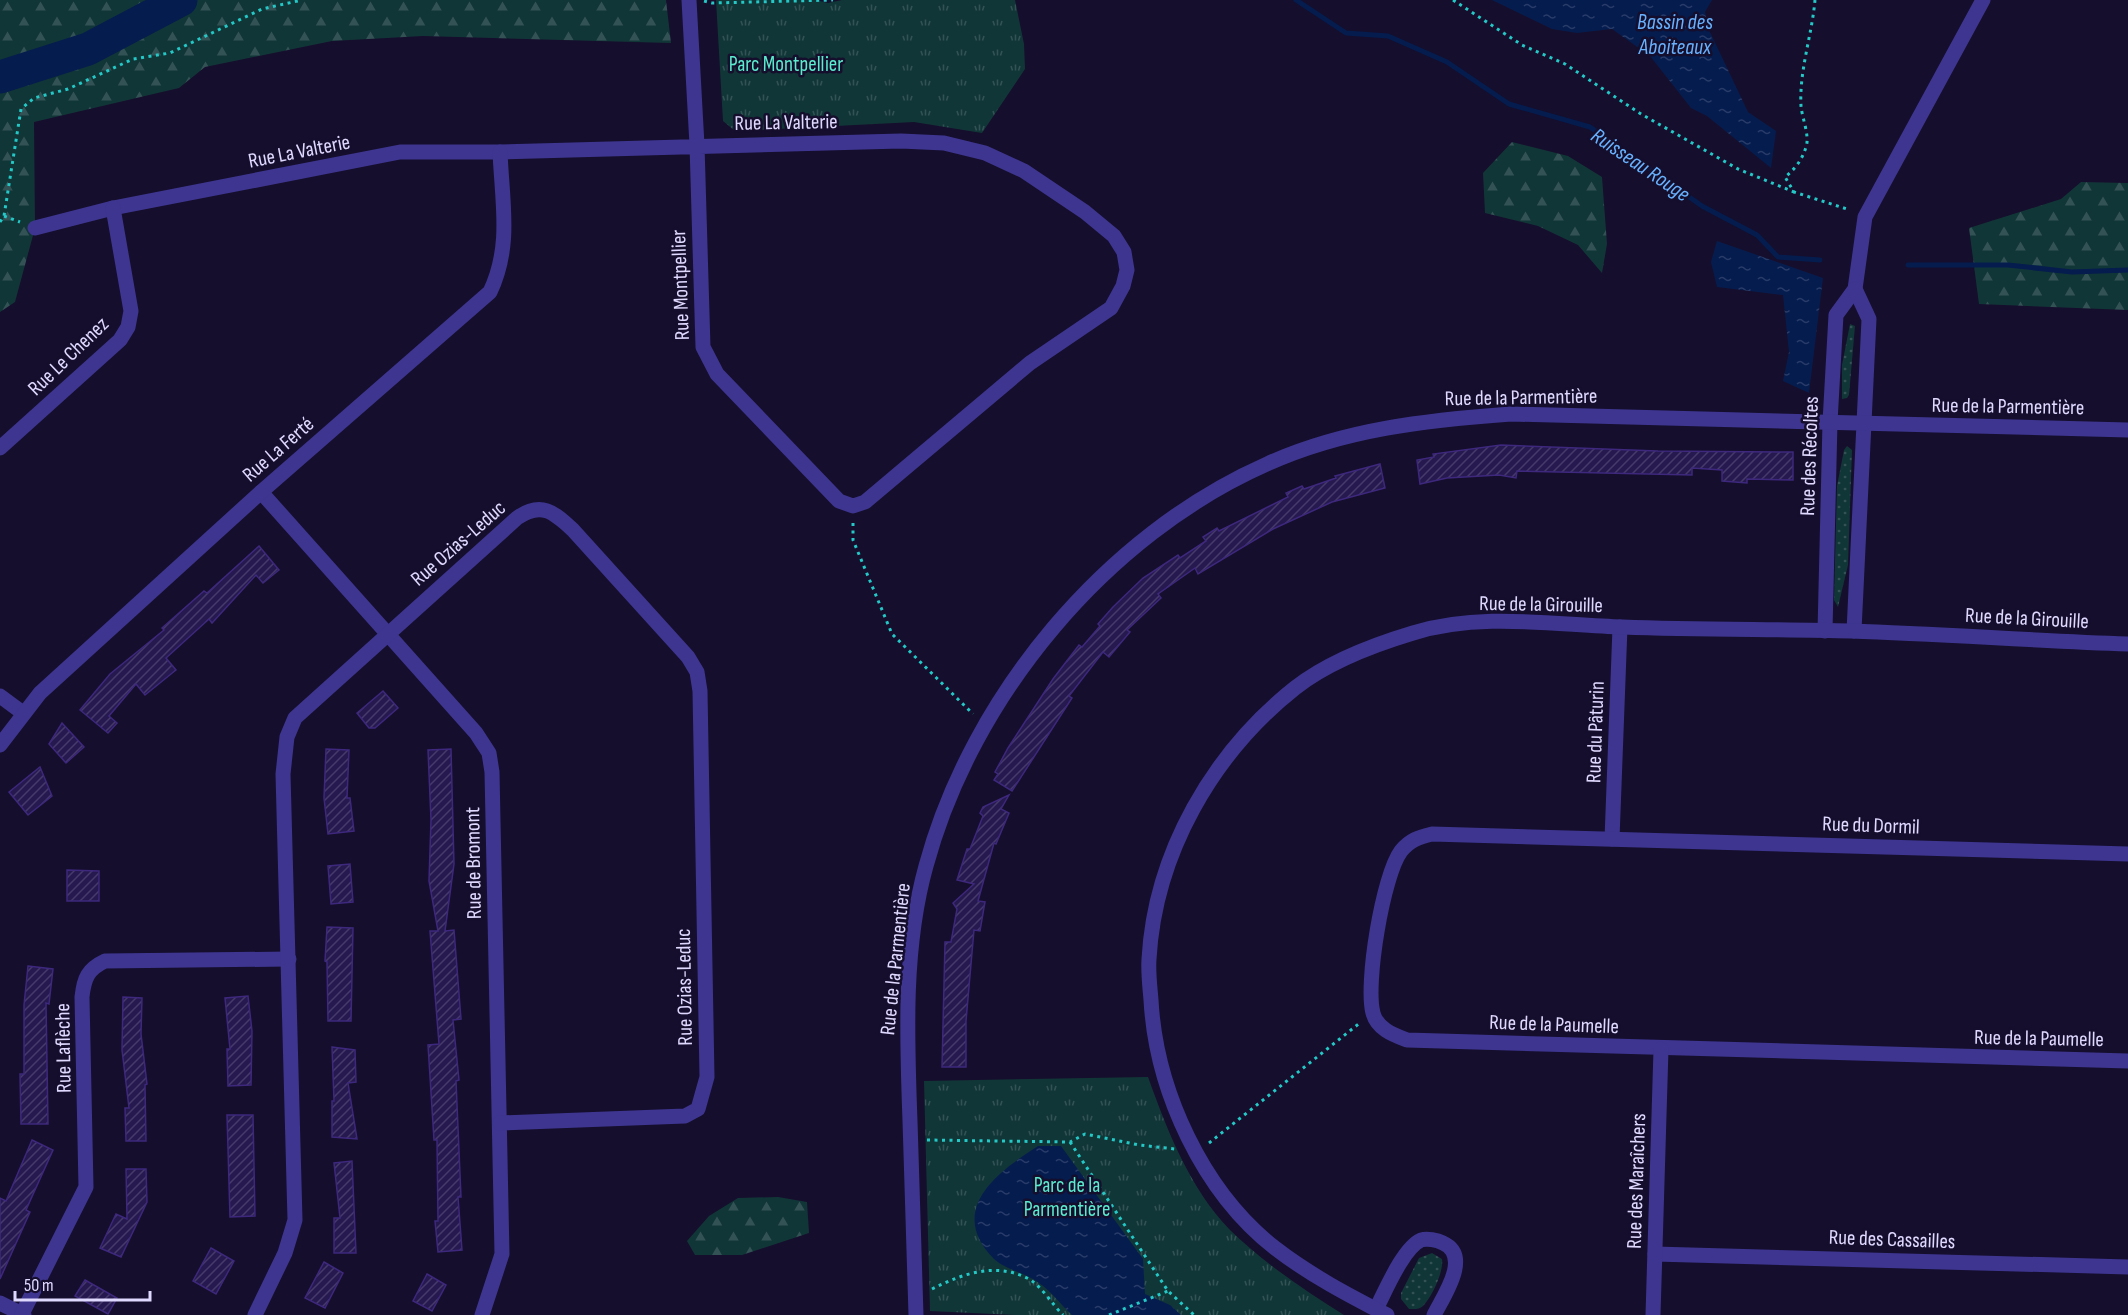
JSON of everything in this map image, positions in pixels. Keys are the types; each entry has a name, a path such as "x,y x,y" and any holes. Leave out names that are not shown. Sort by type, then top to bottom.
{"street":[{"name":"Rue Montpellier","path":"689,0 697,145 703,347 717,374 838,501 853,506"},
{"name":"Rue des Récoltes","path":"1825,631 1830,422 1836,315 1855,289 1865,216 1983,0"},
{"name":"Rue La Valterie","path":"35,228 113,208 400,152 500,152 901,141 944,143 985,153 1024,171 1085,212 1114,236 1124,252 1127,270 1123,286 1111,308 1030,363 879,491 865,502 853,506"},
{"name":"Rue La Ferté","path":"0,745 40,693 261,492 490,292 501,270 504,248 500,152"},
{"name":"Rue Le Chenez","path":"0,448 120,340 128,327 130,311 113,208"},
{"path":"1854,631 1869,319 1855,289"},
{"name":"Rue de la Parmentière","path":"916,1315 907,1035 914,935 926,867 956,784 1008,688 1062,618 1131,549 1204,498 1268,463 1348,436 1431,419 1511,414 2128,430"},
{"name":"Rue de Bromont","path":"261,492 476,733 489,753 492,772 502,1254 484,1315"},
{"name":"Rue Ozias-Leduc","path":"255,1315 285,1253 295,1220 283,774 287,737 295,718 517,518 529,509 546,510 558,516 573,530 688,657 697,672 700,691 707,1077 698,1109 685,1116 664,1119 500,1123"},
{"name":"Rue de la Girouille","path":"1434,1315 1454,1275 1456,1260 1449,1245 1436,1240 1421,1240 1407,1252 1381,1312 1328,1285 1273,1247 1233,1206 1197,1152 1178,1116 1163,1069 1152,1017 1149,960 1159,893 1179,838 1204,786 1251,728 1298,686 1350,656 1416,632 1481,621 1547,622 1620,627 1854,631 2128,644"},
{"name":"Rue du Pâturin","path":"1612,839 1620,627"},
{"path":"0,696 23,713"},
{"path":"1373,1015 1376,940 1388,885 1400,853 1413,839 1432,834 1612,839"},
{"name":"Rue du Dormil","path":"1612,839 2128,854"},
{"name":"Rue Laflèche","path":"23,1315 86,1187 82,997 84,981 92,967 105,961 289,958"},
{"name":"Rue de la Paumelle","path":"1373,1015 1387,1032 1407,1040 2128,1061"},
{"name":"Rue des Maraîchers","path":"1653,1315 1661,1049"},
{"name":"Rue des Cassailles","path":"1655,1254 2128,1267"},
{"path":"0,1303 23,1315"}],"path":[{"path":"0,222 4,216 21,109 34,98 68,89 133,59 170,53 262,9 302,0"},
{"path":"698,0 712,3 833,0"},
{"path":"1453,0 1522,45 1565,64 1641,114 1738,169 1794,192 1865,216"},
{"path":"1794,192 1785,177 1796,168 1808,145 1801,106 1803,74 1813,28 1815,0"},
{"path":"853,506 853,540 892,634 985,727"},
{"path":"910,1140 1070,1142 1085,1134 1138,1145 1197,1152 1373,1015"},
{"path":"1070,1142 1168,1291 1194,1315"},
{"path":"916,1297 957,1277 993,1268 1028,1278 1063,1315"},
{"path":"1109,1315 1168,1291"}],"green space":[{"path":"0,0 666,0 671,43 423,36 332,41 205,67 179,88 34,122 35,228 15,302 0,312"},
{"name":"Parc Montpellier","path":"716,0 816,0 828,3 842,0 1015,0 1024,44 1025,69 982,133 914,122 735,131 723,121"},
{"path":"1512,142 1568,156 1602,177 1607,244 1602,273 1578,245 1538,226 1485,213 1483,173"},
{"path":"2081,182 2128,183 2128,310 1979,304 1969,228 2061,199"},
{"path":"1850,324 1855,326 1849,395 1842,399 1842,365"},
{"path":"1847,446 1852,450 1848,565 1838,607 1834,600 1837,486 1844,450"},
{"name":"Parc de la Parmentière","path":"1148,1077 1181,1158 1191,1178 1216,1214 1230,1230 1270,1265 1344,1315 1015,1315 930,1311 924,1081"},
{"path":"778,1197 807,1202 809,1233 742,1255 695,1255 687,1241 709,1216 738,1198"},
{"path":"1432,1253 1442,1259 1437,1284 1423,1306 1418,1309 1409,1309 1401,1299 1401,1293 1419,1258"}],"water":[{"name":"Bassin des Aboiteaux","path":"1492,0 1712,0 1705,12 1709,30 1748,112 1776,131 1771,168 1707,116 1691,108 1650,56 1612,29 1577,33 1552,29"},
{"path":"1717,241 1823,278 1809,393 1783,381 1789,352 1783,295 1717,287 1711,262"},
{"path":"1038,1146 1061,1146 1143,1259 1145,1294 1170,1305 1181,1315 1072,1315 1039,1283 994,1259 980,1241 975,1224 976,1209 993,1180"}],"building":[{"path":"1501,445 1658,451 1793,452 1793,480 1747,479 1747,483 1722,481 1722,470 1692,468 1692,475 1517,471 1516,478 1499,475 1447,478 1420,484 1417,460 1434,457 1433,454"},
{"path":"1380,464 1385,488 1332,502 1273,529 1198,574 1195,568 1158,594 1161,598 1127,630 1130,632 1109,657 1103,652 1069,696 1072,698 1012,791 994,780 998,774 995,772 1008,748 1053,679 1079,645 1082,647 1113,607 1143,578 1178,555 1180,558 1206,541 1203,537 1217,528 1219,531 1288,497 1286,493 1302,486 1304,489 1336,478 1335,476"},
{"path":"259,546 279,570 263,583 256,575 212,623 209,619 166,658 176,670 145,695 136,684 109,716 117,723 108,733 80,710 110,674 164,630 162,628 204,591 207,593"},
{"path":"383,691 398,708 375,728 369,728 357,713"},
{"path":"62,723 84,747 66,763 49,744"},
{"path":"326,749 349,750 347,798 350,798 354,831 328,834 324,798"},
{"path":"451,749 454,864 445,931 454,930 461,1019 453,1020 459,1080 456,1081 461,1197 458,1197 462,1250 438,1252 435,1221 438,1221 437,1140 434,1140 428,1045 439,1044 430,931 438,931 429,881 431,820 428,750"},
{"path":"40,767 52,796 28,815 9,792"},
{"path":"1009,795 1001,809 1009,813 996,844 994,843 978,901 985,902 980,931 974,930 966,1021 966,1067 942,1067 945,942 951,942 957,909 953,903 974,884 957,880 967,849 970,849 983,816 980,813 983,807"},
{"path":"350,864 353,902 331,904 328,866"},
{"path":"67,870 99,871 99,901 67,901"},
{"path":"327,927 353,928 351,1021 328,1021 327,962 325,961"},
{"path":"28,966 53,969 49,1004 46,1003 48,1124 21,1124 20,1074 24,1074 24,1005"},
{"path":"248,996 252,1031 251,1085 228,1086 227,1049 230,1049 225,998"},
{"path":"123,997 142,998 141,1034 147,1084 145,1085 146,1141 126,1141 125,1108 129,1108 122,1050"},
{"path":"332,1047 355,1050 356,1082 348,1083 357,1139 332,1137 332,1101 334,1101"},
{"path":"227,1115 253,1115 255,1216 230,1217"},
{"path":"32,1140 53,1150 26,1210 30,1212 0,1279 0,1198 6,1201"},
{"path":"352,1161 356,1253 334,1253 334,1218 340,1218 334,1163"},
{"path":"126,1169 146,1169 147,1202 121,1257 100,1248 116,1214 127,1219"},
{"path":"211,1248 234,1261 216,1294 193,1281"},
{"path":"324,1262 343,1273 325,1308 305,1298"},
{"path":"427,1274 446,1285 432,1311 413,1301"},
{"path":"85,1280 117,1298 108,1314 75,1296"}],"waterway":[{"path":"0,77 88,49 181,0"},
{"name":"Ruisseau Rouge","path":"1296,0 1346,33 1388,36 1447,62 1509,104 1590,127 1702,206 1757,235 1778,257 1820,260"},
{"name":"Ruisseau Rouge","path":"1908,265 2008,265 2072,272 2128,270"}]}
